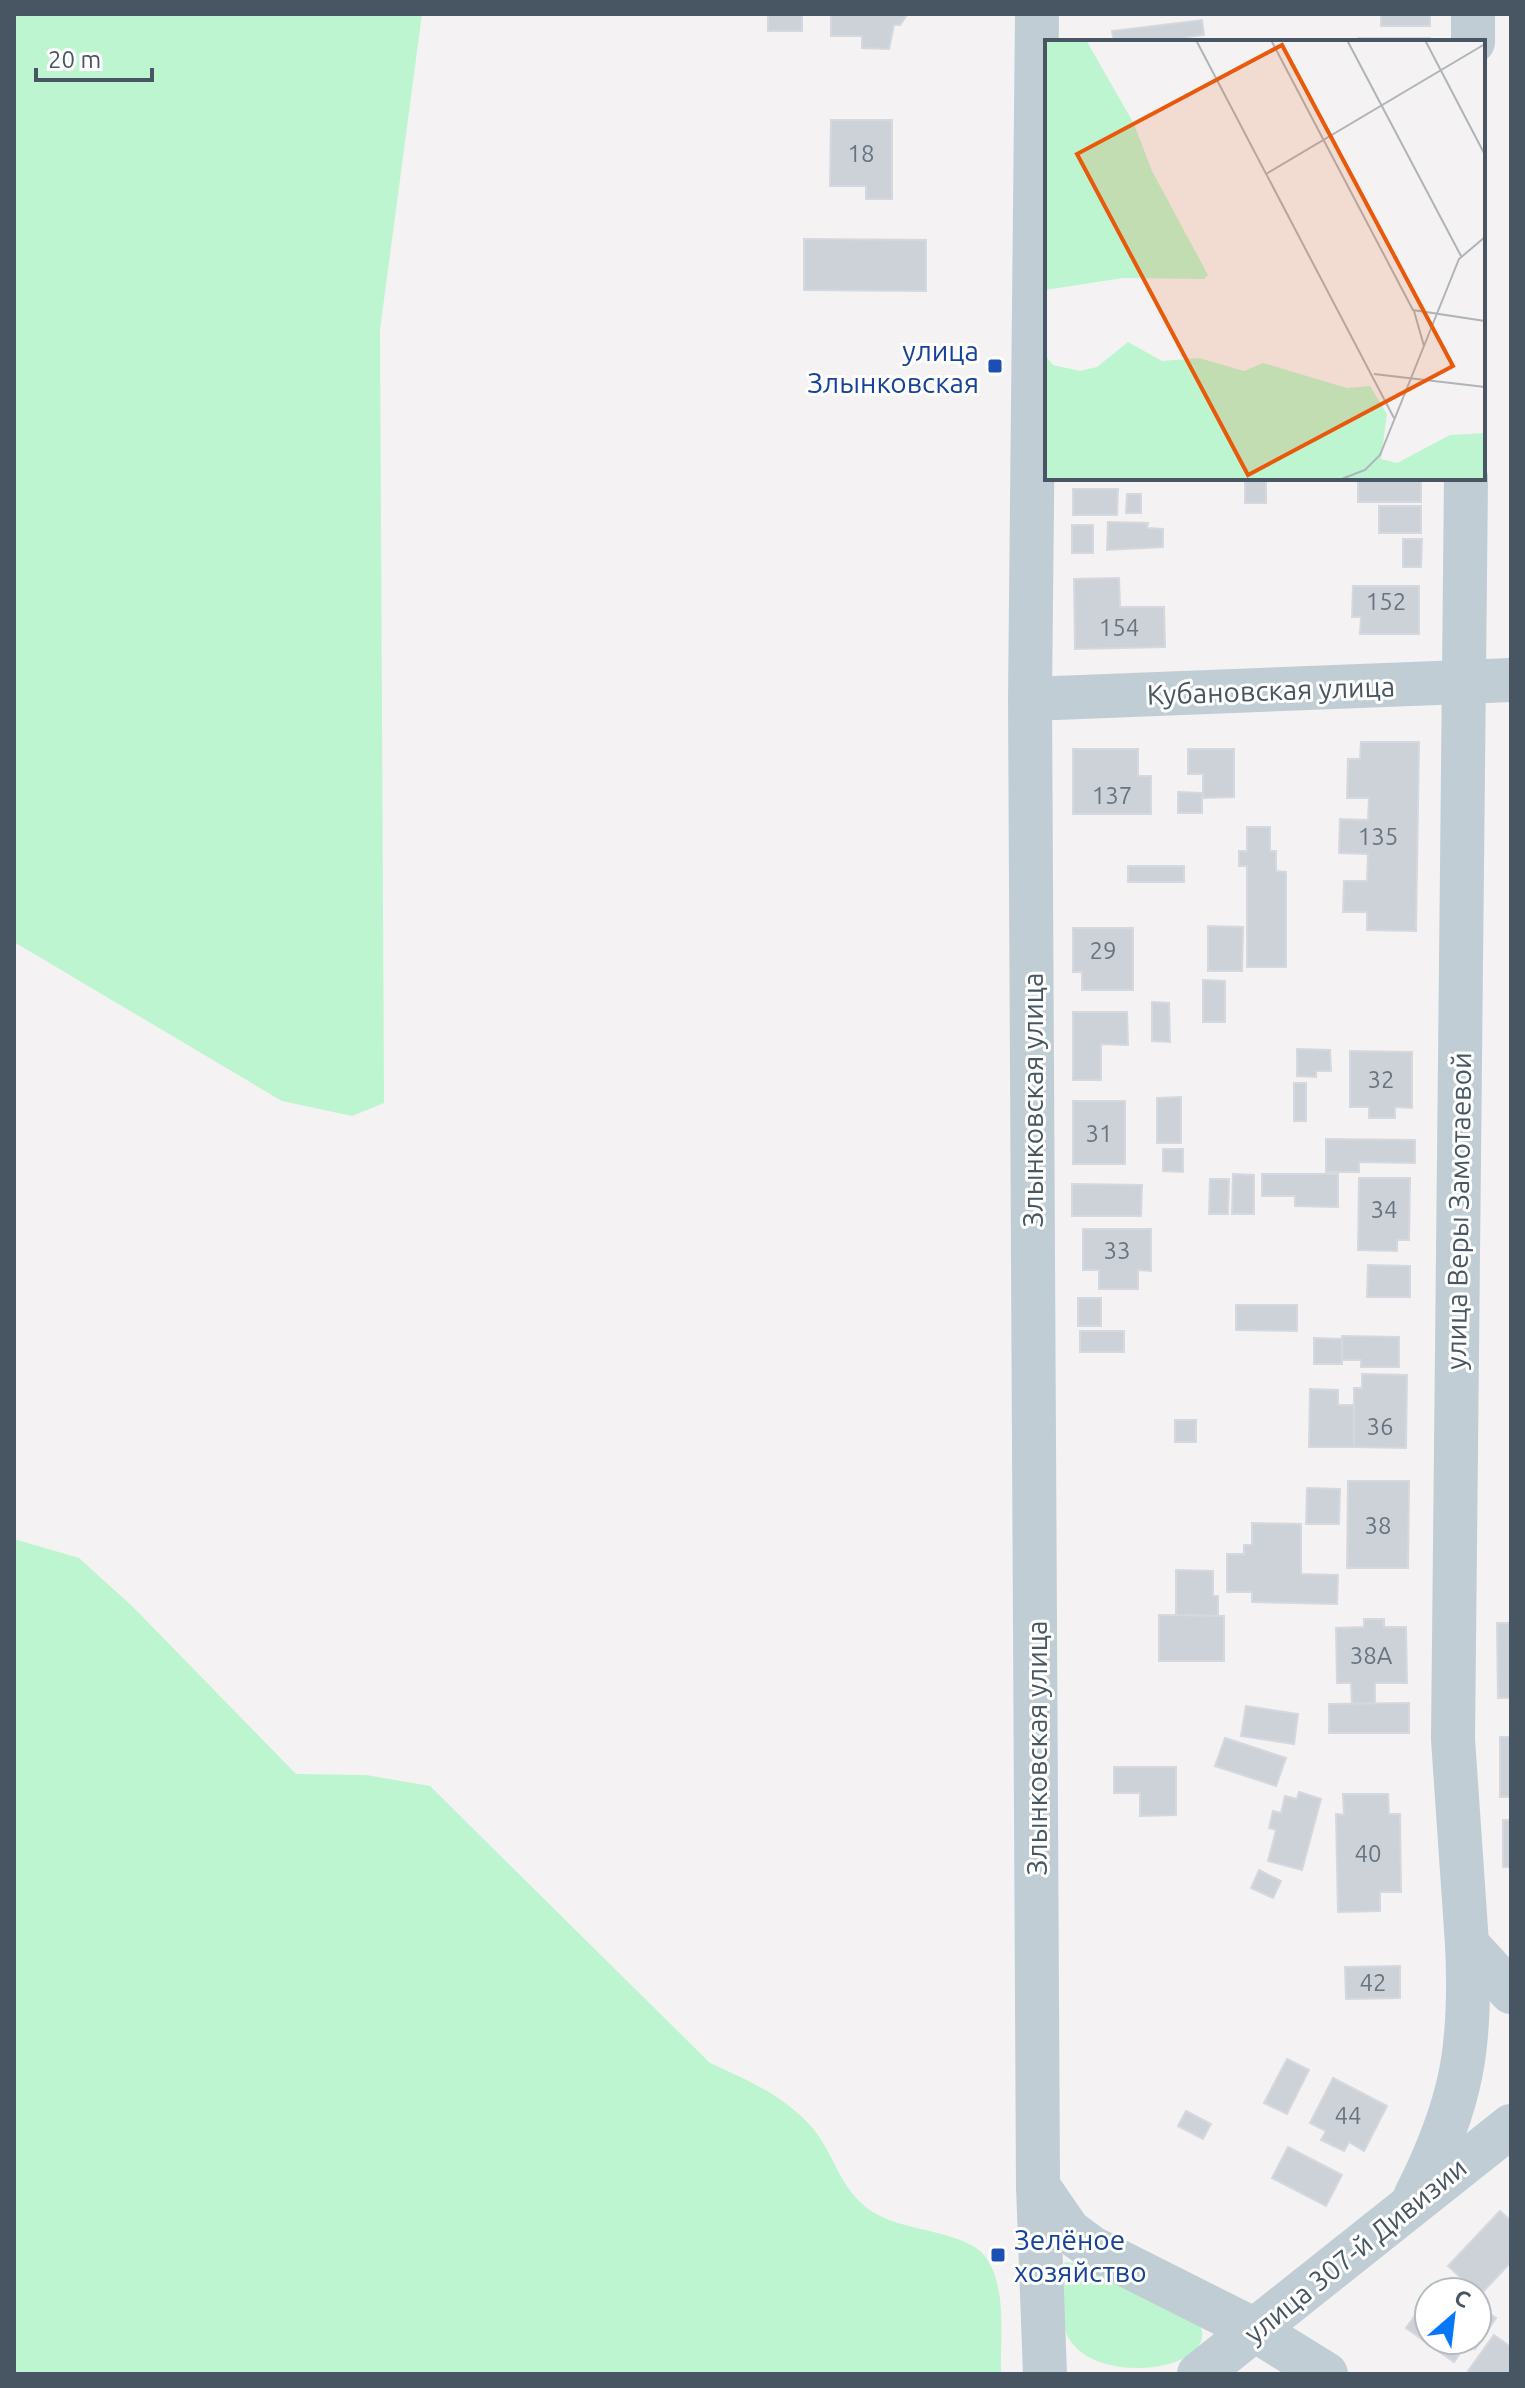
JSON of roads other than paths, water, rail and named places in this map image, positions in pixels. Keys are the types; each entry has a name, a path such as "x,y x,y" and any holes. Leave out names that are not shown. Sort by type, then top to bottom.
{"street":[{"name":"Злынковская улица","path":"1037,14 1030,699 1038,2186 1044,2358"},
{"path":"1473,14 1473,40"},
{"name":"улица Веры Замотаевой","path":"1411,2206 1451,2119 1462,2076 1470,2010 1453,1739 1452,1625 1466,480"},
{"name":"Кубановская улица","path":"1030,699 1511,680"},
{"path":"1467,1944 1511,1992"},
{"name":"улица 307-й Дивизии","path":"1199,2374 1511,2126"},
{"path":"1038,2186 1061,2221 1092,2248 1255,2330 1326,2374"},
{"path":"1044,2358 1072,2374"}],"place":[{"name":"улица Злынковская","path":"995,366"},
{"name":"Зелёное хозяйство","path":"998,2255"}]}
